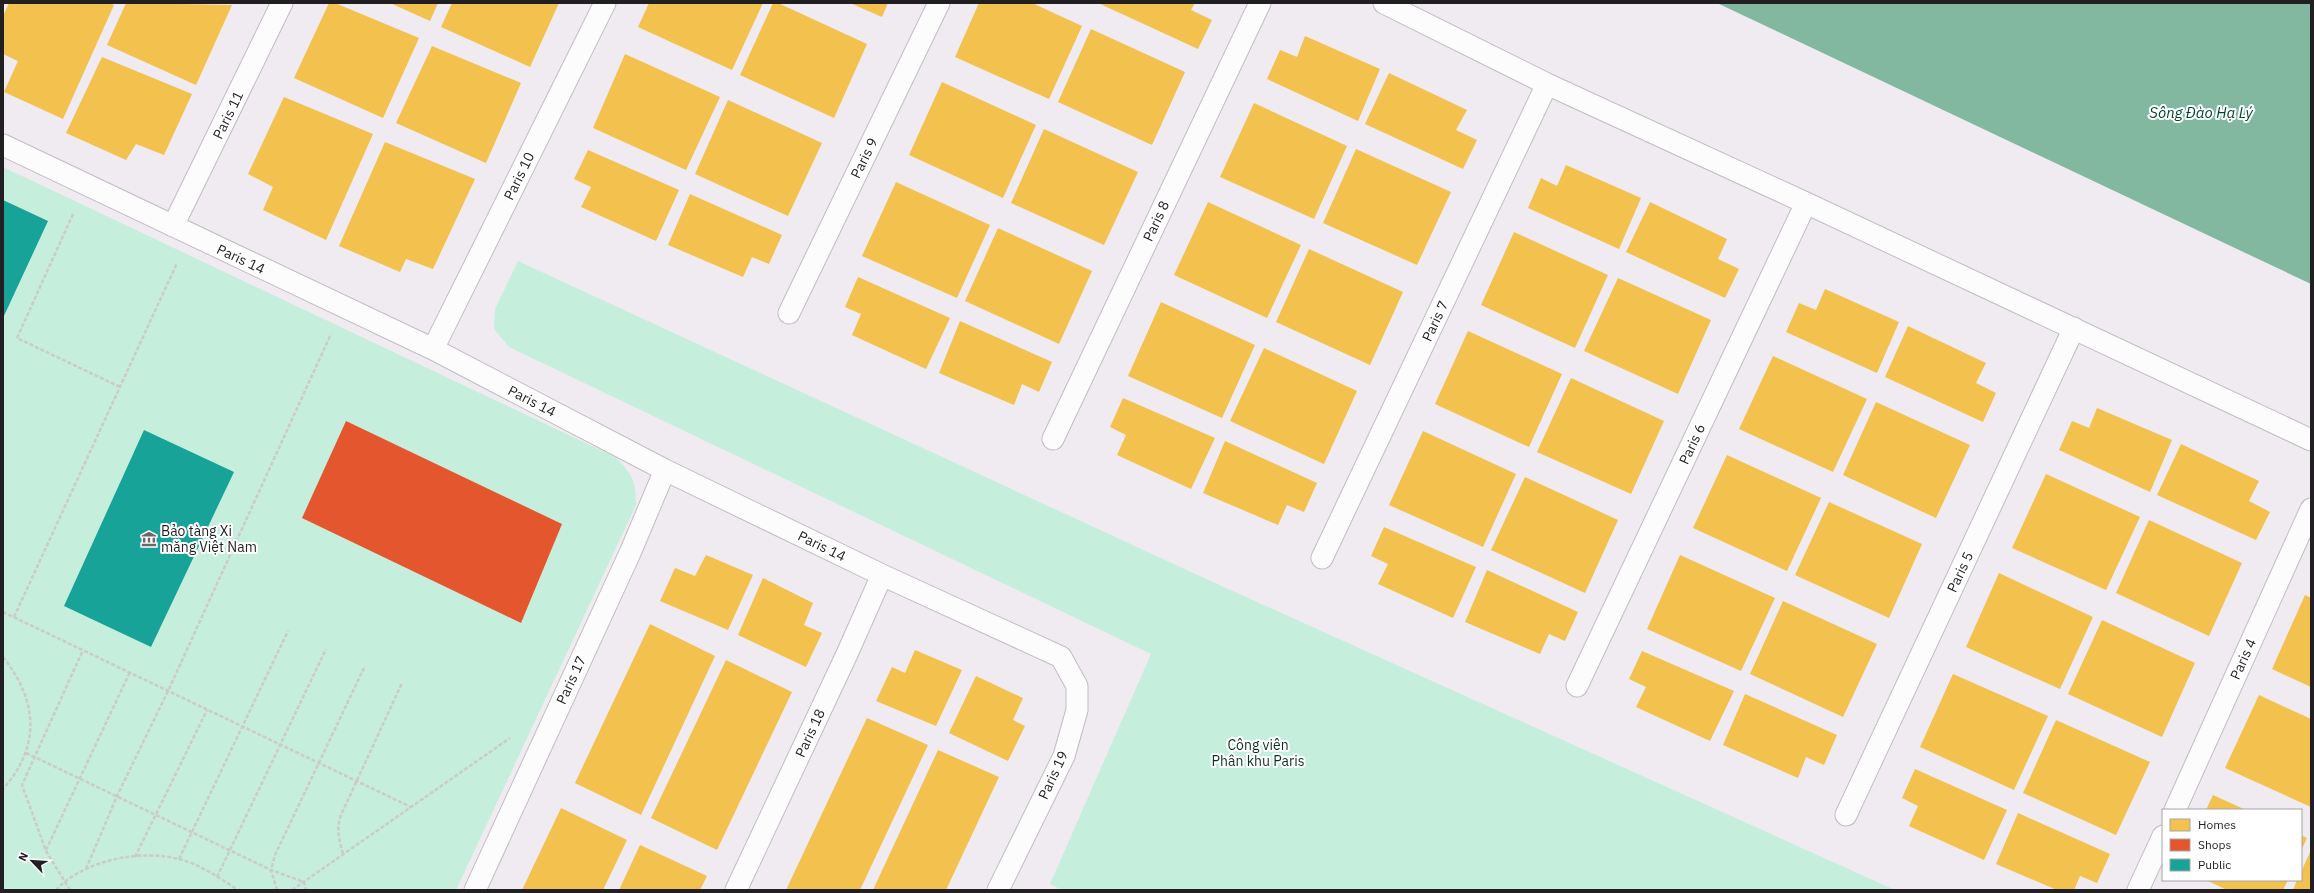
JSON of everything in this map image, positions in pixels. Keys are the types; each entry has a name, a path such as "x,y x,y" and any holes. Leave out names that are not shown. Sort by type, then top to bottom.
{"lane":[{"name":"Paris 11","path":"173,226 282,3"},
{"name":"Paris 10","path":"433,349 605,3"},
{"name":"Paris 9","path":"789,313 939,3"},
{"name":"Paris 8","path":"1053,439 1260,3"},
{"path":"1384,3 1547,84 1806,203 2311,440"},
{"name":"Paris 7","path":"1322,558 1547,84"},
{"name":"Paris 14","path":"3,145 433,349 665,470 882,575 1061,657"},
{"name":"Paris 6","path":"1577,686 1806,203"},
{"name":"Paris 5","path":"1846,815 2074,328"},
{"name":"Paris 17","path":"475,890 630,553 665,470"},
{"name":"Paris 4","path":"2175,809 2311,509"},
{"name":"Paris 18","path":"736,890 847,654 882,575"},
{"name":"Paris 19","path":"998,890 1064,756 1077,710 1077,686 1061,657"},
{"path":"2138,890 2162,838"}],"path":[{"path":"73,214 17,338 120,386"},
{"path":"14,617 177,263"},
{"path":"86,869 117,796 168,691 330,334"},
{"path":"3,612 411,807"},
{"path":"178,859 193,832 244,727 288,631"},
{"path":"217,878 326,649"},
{"path":"70,890 46,851 22,785 83,650"},
{"path":"3,657 15,672 28,702 32,732 26,753 16,774 3,789"},
{"path":"277,890 271,870 275,855 364,668"},
{"path":"46,851 130,672"},
{"path":"343,854 337,827 356,781 402,683"},
{"path":"135,857 207,710"},
{"path":"292,890 515,735"},
{"path":"26,753 271,870 304,882"},
{"path":"56,890 64,882 86,869 106,862 149,855 178,859 238,890"},
{"path":"304,882 306,890"}],"green space":[{"path":"3,167 615,457 629,473 634,483 636,505 456,890 3,890"},
{"name":"Công viên Phân khu Paris","path":"518,261 1204,578 1895,890 1062,890 1050,884 1151,654 509,347 494,329 495,309"}],"water":[{"name":"Sông Đào Hạ Lý","path":"1717,3 2311,3 2311,284"}],"building: Homes":[{"path":"9,3 110,3 114,5 63,119 4,92 18,61 3,54 3,16"},
{"path":"126,3 232,5 196,85 107,45"},
{"path":"329,3 335,3 419,38 383,118 294,78"},
{"path":"390,3 438,3 430,21"},
{"path":"452,3 559,3 530,67 441,27"},
{"path":"649,3 763,3 732,70 638,27"},
{"path":"773,3 778,3 867,44 834,118 740,75"},
{"path":"850,3 888,3 882,17"},
{"path":"979,3 1032,3 1082,26 1049,99 955,57"},
{"path":"1098,3 1195,3 1191,10 1212,20 1198,49"},
{"path":"1091,29 1185,72 1152,145 1058,102"},
{"path":"1305,36 1380,69 1358,121 1267,79 1280,50 1297,57"},
{"path":"432,46 521,83 486,163 396,123"},
{"path":"625,54 720,97 686,170 593,128"},
{"path":"102,57 192,94 164,155 136,144 126,160 66,133"},
{"path":"1389,73 1467,110 1456,130 1477,140 1463,169 1365,124"},
{"path":"942,82 1036,125 1003,198 909,155"},
{"path":"284,97 373,134 326,240 263,210 273,187 248,174"},
{"path":"728,100 822,143 788,216 695,174"},
{"path":"1254,103 1347,146 1314,219 1220,177"},
{"path":"1044,129 1138,172 1104,245 1011,203"},
{"path":"385,142 475,179 433,269 406,259 400,272 339,246"},
{"path":"1356,149 1451,192 1417,265 1323,223"},
{"path":"588,150 679,190 656,241 581,207 591,187 574,179"},
{"path":"1566,165 1641,198 1619,249 1528,208 1541,178 1557,186"},
{"path":"896,182 990,225 957,298 862,256"},
{"path":"690,194 782,235 769,264 752,257 743,277 668,245"},
{"path":"1208,202 1301,245 1267,318 1174,275"},
{"path":"1650,202 1727,239 1718,259 1739,269 1725,298 1626,252"},
{"path":"998,228 1092,271 1059,344 965,301"},
{"path":"1514,232 1608,275 1575,348 1481,305"},
{"path":"1309,249 1403,292 1370,365 1276,322"},
{"path":"858,277 950,318 926,369 852,335 861,314 845,307"},
{"path":"1618,278 1711,320 1678,394 1584,351"},
{"path":"1825,289 1899,322 1877,373 1786,332 1799,303 1816,310"},
{"path":"1161,302 1255,345 1222,418 1128,376"},
{"path":"960,321 1052,362 1039,392 1022,384 1014,405 939,373"},
{"path":"1908,326 1986,363 1976,383 1996,393 1983,422 1885,377"},
{"path":"1468,331 1562,374 1529,447 1435,404"},
{"path":"1264,348 1357,391 1324,464 1230,421"},
{"path":"1773,356 1867,399 1833,472 1739,429"},
{"path":"1571,378 1664,421 1631,494 1537,452"},
{"path":"1123,398 1215,438 1191,489 1117,455 1126,435 1110,427"},
{"path":"1876,402 1970,445 1936,518 1843,475"},
{"path":"2097,408 2172,440 2150,492 2059,450 2072,421 2089,428"},
{"path":"1423,431 1516,474 1483,547 1389,505"},
{"path":"1225,441 1317,483 1304,512 1287,505 1278,525 1203,493"},
{"path":"2181,444 2259,481 2249,501 2270,512 2256,540 2157,495"},
{"path":"1727,455 1821,498 1787,571 1693,528"},
{"path":"2046,474 2140,517 2106,590 2012,548"},
{"path":"1525,477 1618,520 1585,593 1491,550"},
{"path":"1829,502 1922,544 1889,618 1795,575"},
{"path":"2149,520 2242,563 2209,636 2116,593"},
{"path":"1384,527 1476,567 1453,618 1378,584 1388,564 1371,556"},
{"path":"706,555 753,575 728,630 660,601 675,568 695,576"},
{"path":"1680,555 1775,598 1741,671 1647,629"},
{"path":"1487,570 1578,612 1565,641 1549,634 1540,654 1465,622"},
{"path":"1999,573 2093,617 2060,689 1966,647"},
{"path":"763,578 813,603 804,625 822,633 806,667 738,635"},
{"path":"2305,595 2311,598 2311,687 2272,669"},
{"path":"1783,601 1877,644 1843,717 1750,674"},
{"path":"2102,620 2195,663 2162,737 2068,694"},
{"path":"650,624 715,656 641,815 575,783"},
{"path":"915,650 962,670 936,726 876,701 892,667 905,673"},
{"path":"1642,651 1734,691 1710,741 1636,707 1646,687 1629,679"},
{"path":"726,660 792,692 717,850 651,818"},
{"path":"1953,674 2048,716 2014,790 1920,747"},
{"path":"976,676 1023,698 1013,720 1025,726 1008,761 949,733"},
{"path":"1745,694 1837,735 1824,765 1806,757 1798,778 1723,745"},
{"path":"2259,695 2311,719 2311,807 2225,768"},
{"path":"867,718 928,745 860,890 786,890"},
{"path":"2056,720 2150,762 2116,835 2023,793"},
{"path":"938,750 999,777 946,890 873,890"},
{"path":"1915,769 2007,810 1984,860 1909,826 1918,806 1902,798"},
{"path":"2213,795 2244,809 2206,809"},
{"path":"561,808 627,840 603,890 522,890"},
{"path":"2018,813 2110,854 2097,883 2080,876 2074,890 2057,890 1996,864"},
{"path":"2302,836 2307,838 2302,849"},
{"path":"640,845 707,876 700,890 619,890"},
{"path":"2311,850 2311,890 2293,890 2297,881 2302,881 2302,870"},
{"path":"2208,881 2288,881 2283,890 2227,890"}],"building: Shops":[{"path":"346,421 562,524 521,623 302,518"}],"building: Public":[{"path":"3,200 48,221 3,318"},
{"name":"Bảo tàng Xi măng Việt Nam","path":"144,430 234,472 151,647 64,606"}],"place":[{"name":"Bảo tàng Xi măng Việt Nam","path":"149,539"}]}
